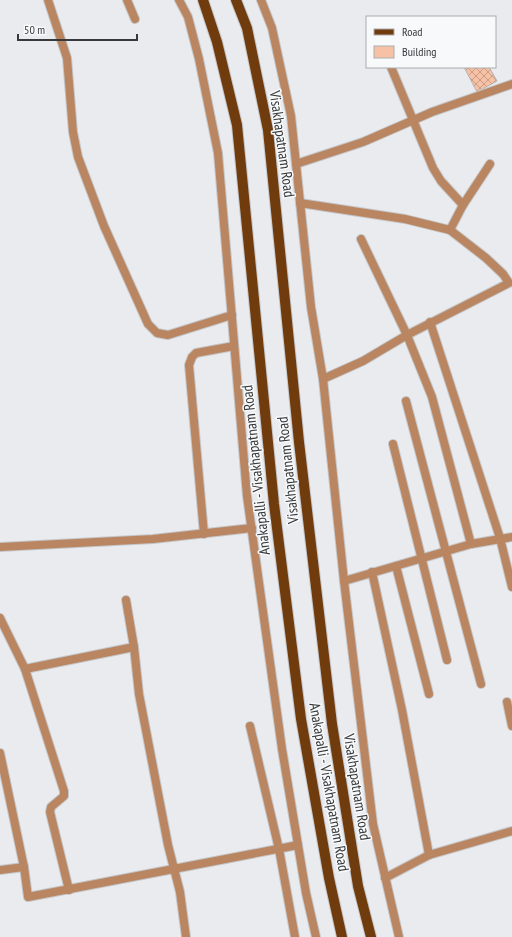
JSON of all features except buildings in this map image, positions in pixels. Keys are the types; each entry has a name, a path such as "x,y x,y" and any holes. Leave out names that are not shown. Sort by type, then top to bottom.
{"main road":[{"name":"Anakapalli - Visakhapatnam Road","path":"203,0 217,42 237,126 274,504 300,719 329,878 342,937"},
{"name":"Visakhapatnam Road","path":"236,0 247,28 268,130 299,442 332,724 358,886 371,937"}],"street":[{"path":"48,0 67,58 73,132 78,157 104,226 148,324 157,333 168,335 232,315"},
{"path":"127,0 135,19"},
{"path":"179,0 188,17 199,59 218,153 247,496 282,749 306,893 316,937"},
{"path":"261,0 272,28 292,116 311,307 324,379 344,581 373,824 399,937"},
{"path":"391,68 433,168 441,181 463,205"},
{"path":"296,164 363,142 412,120 512,84"},
{"path":"450,230 463,205 490,164"},
{"path":"300,203 405,219 450,230 486,258 503,274 510,286 430,322 363,361 324,379"},
{"path":"360,239 407,335 432,397 471,544"},
{"path":"430,322 500,538 512,587"},
{"path":"204,534 189,365 192,357 196,353 234,346"},
{"path":"406,401 481,684"},
{"path":"393,444 447,660"},
{"path":"0,547 153,539 252,528"},
{"path":"344,581 471,544 512,537"},
{"path":"396,566 429,694"},
{"path":"372,572 402,710 430,855"},
{"path":"126,600 134,647 139,694 168,845 175,870 186,937"},
{"path":"0,618 25,669 64,791 64,796 52,807 50,812 69,890"},
{"path":"25,669 134,647"},
{"path":"507,702 512,726"},
{"path":"250,726 279,849 295,937"},
{"path":"0,753 24,867 28,897 175,870 298,845"},
{"path":"385,878 430,855 512,831"},
{"path":"0,870 24,867"}]}
